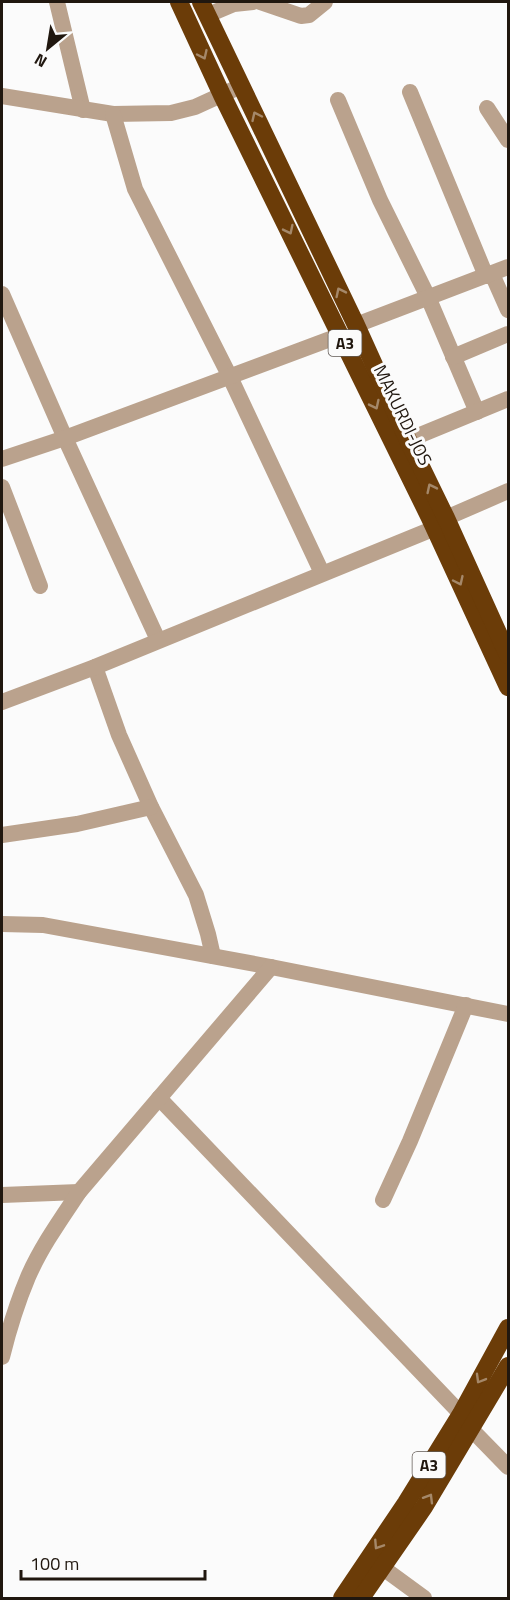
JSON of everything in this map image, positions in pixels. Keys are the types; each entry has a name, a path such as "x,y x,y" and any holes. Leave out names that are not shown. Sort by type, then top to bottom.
{"highway":[{"name":"MAKURDI-JOS","path":"179,2 222,95 408,440 508,687"},
{"name":"MAKURDI-JOS","path":"205,8 348,330 440,523 508,656"},
{"name":"A3","path":"342,1599 406,1503 461,1414 508,1328"},
{"name":"A3","path":"361,1599 424,1507 508,1366"}],"street":[{"path":"57,2 83,110"},
{"path":"205,8 253,2"},
{"path":"260,2 301,16 309,15 325,2"},
{"path":"2,96 113,114 171,113 195,107 241,86"},
{"path":"410,92 489,275 508,310"},
{"path":"338,100 380,200 428,297 477,412"},
{"path":"487,108 508,140"},
{"path":"113,114 135,189 230,377 322,573"},
{"path":"2,459 230,377 508,267"},
{"path":"2,294 158,640"},
{"path":"453,357 508,334"},
{"path":"408,440 508,399"},
{"path":"2,487 40,586"},
{"path":"2,702 96,667 322,573 440,523 508,491"},
{"path":"96,667 119,735 151,807 196,895 213,956"},
{"path":"2,835 77,824 151,807"},
{"path":"2,924 43,925 508,1014"},
{"path":"2,1357 13,1315 29,1274 79,1192 271,967"},
{"path":"383,1200 466,1005"},
{"path":"159,1098 461,1414"},
{"path":"2,1195 79,1192"},
{"path":"471,1429 508,1467"},
{"path":"383,1568 424,1599"}]}
